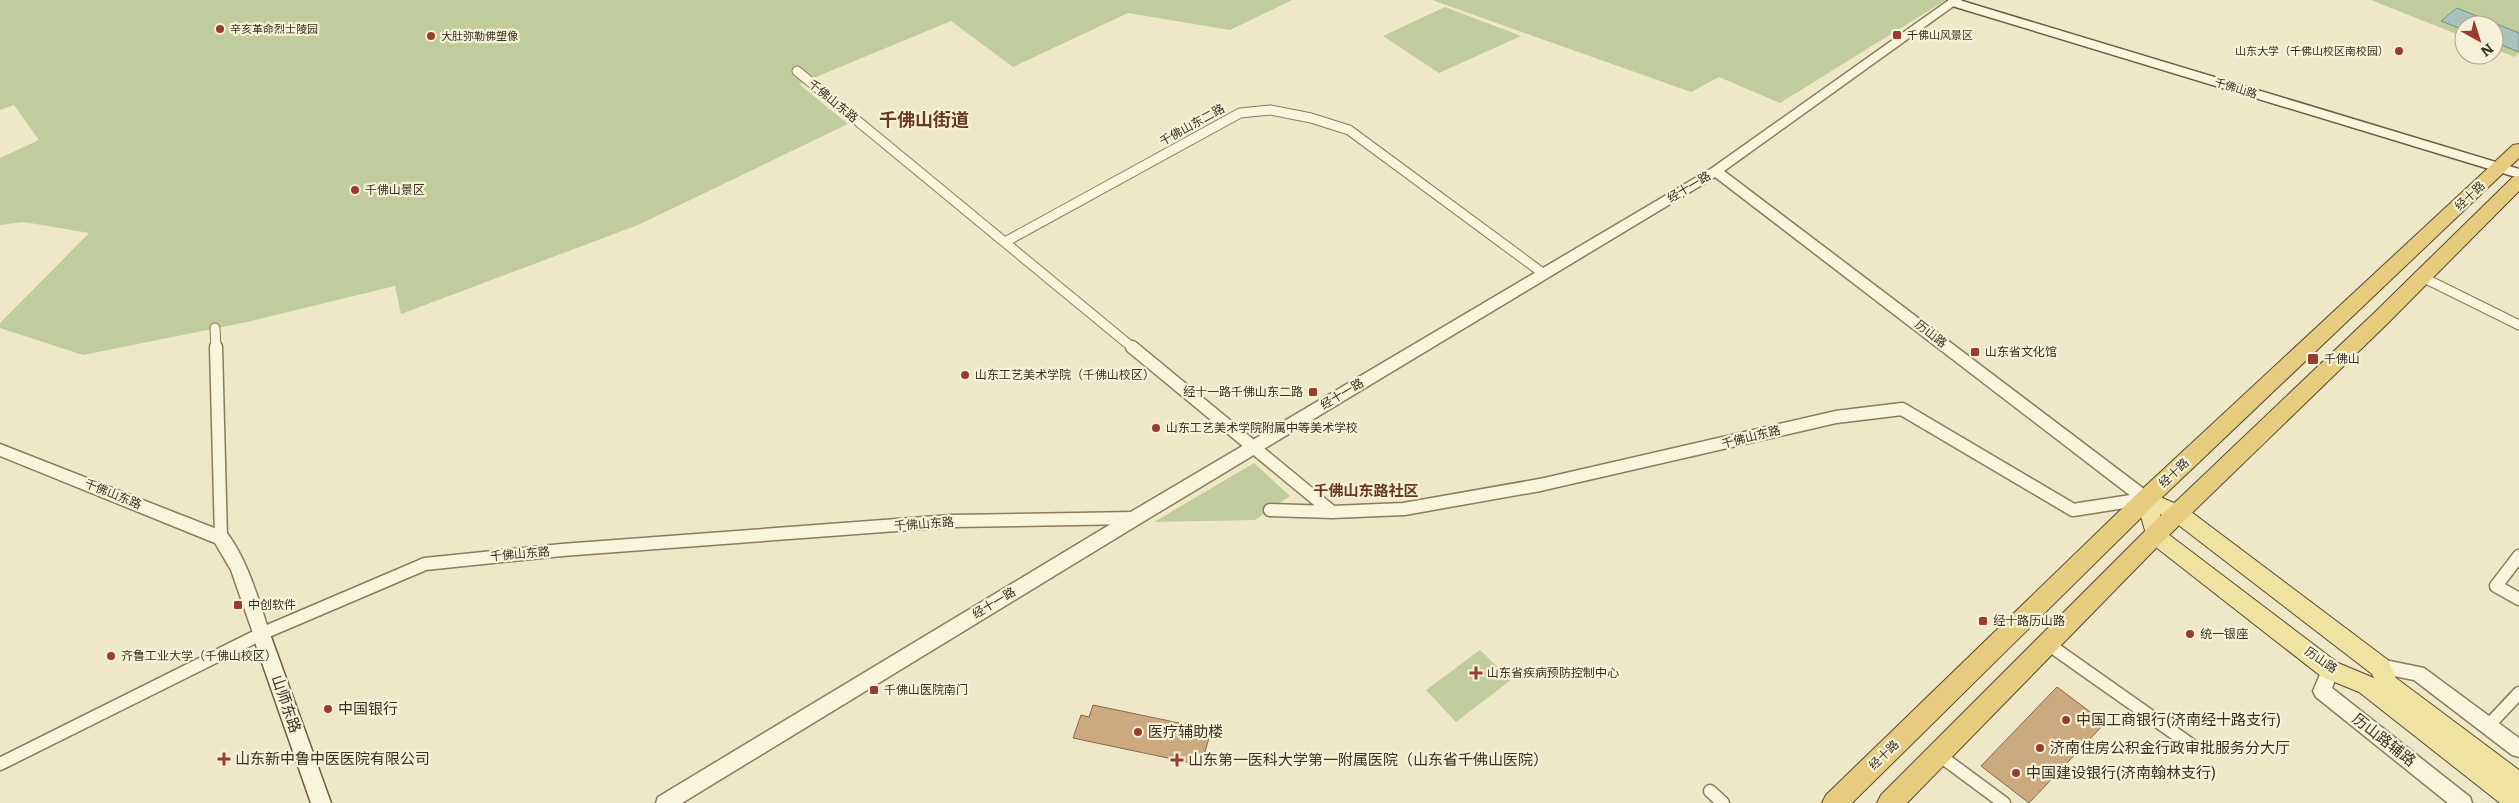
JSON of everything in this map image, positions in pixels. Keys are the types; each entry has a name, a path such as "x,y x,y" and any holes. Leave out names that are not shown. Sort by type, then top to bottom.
{"highway":[{"name":"经十路","path":"1835,803 2146,499 2519,149"},
{"name":"经十路","path":"1890,803 2155,535 2179,514 2519,181"}],"main road":[{"name":"千佛山路","path":"1955,1 2519,174"},
{"name":"历山路","path":"2146,499 2179,514 2380,668 2388,685 2519,784"},
{"path":"2146,499 2155,535"},
{"name":"历山路","path":"2155,535 2330,670 2368,684 2518,803"},
{"name":"山师东路","path":"261,634 321,803"}],"street":[{"name":"经十一路","path":"665,803 1135,518 1716,171 1896,40 1955,1"},
{"name":"千佛山东路","path":"797,71 1252,448 1332,512"},
{"name":"千佛山东二路","path":"1004,242 1240,113 1270,110 1311,118 1349,130 1544,274"},
{"name":"历山路","path":"1716,171 2146,499"},
{"path":"2422,277 2519,325"},
{"path":"215,328 221,538 228,548 243,583 261,634"},
{"name":"千佛山东路","path":"1270,510 1332,512 1404,509 1532,487 1836,417 1902,409 2073,510 2146,499"},
{"name":"千佛山东路","path":"0,450 221,538"},
{"name":"千佛山东路","path":"0,764 261,634 425,564 951,521 1135,518"},
{"path":"2519,556 2496,586 2519,599"},
{"path":"2048,644 2194,748"},
{"path":"2380,668 2418,674 2519,749"},
{"name":"历山路辅路","path":"2330,670 2322,691 2463,803"},
{"path":"2488,726 2519,693"},
{"path":"1938,755 2004,803"},
{"path":"1710,791 1723,803"}],"green space":[{"name":"千佛山景区","path":"0,0 1292,0 1230,30 1128,13 1013,67 951,21 799,84 848,124 638,225 401,314 395,286 247,322 83,355 0,328 0,323 89,233 24,222 0,225 0,158 39,140 14,105 0,110"},
{"path":"1432,0 1946,0 1780,103 1719,77 1691,92"},
{"path":"2371,0 2519,0 2519,53 2515,57 2504,53 2504,15 2454,15 2454,33"},
{"path":"1445,7 1521,36 1439,73 1383,36"},
{"path":"1254,463 1290,496 1255,520 1154,522"},
{"path":"1480,650 1511,680 1456,722 1426,690"}],"water":[{"path":"2457,8 2474,15 2454,15 2454,26 2441,21"},
{"path":"2504,27 2519,33 2519,52 2504,46"}],"building":[{"path":"2057,687 2105,723 2029,803 1981,766"},
{"name":"医疗辅助楼","path":"1093,705 1203,728 1200,737 1209,738 1201,765 1073,738 1081,715 1089,717"}],"place":[{"name":"辛亥革命烈士陵园","path":"220,29"},
{"name":"千佛山风景区","path":"1897,35"},
{"name":"大肚弥勒佛塑像","path":"431,36"},
{"name":"山东大学（千佛山校区南校园）","path":"2399,51"},
{"name":"千佛山景区","path":"355,190"},
{"name":"山东省文化馆","path":"1975,352"},
{"name":"千佛山","path":"2313,359"},
{"name":"山东工艺美术学院（千佛山校区）","path":"965,375"},
{"name":"经十一路千佛山东二路","path":"1313,392"},
{"name":"山东工艺美术学院附属中等美术学校","path":"1156,428"},
{"name":"中创软件","path":"238,605"},
{"name":"经十路历山路","path":"1983,621"},
{"name":"统一银座","path":"2190,634"},
{"name":"齐鲁工业大学（千佛山校区）","path":"111,656"},
{"name":"山东省疾病预防控制中心","path":"1476,673"},
{"name":"千佛山医院南门","path":"874,690"},
{"name":"中国银行","path":"328,709"},
{"name":"中国工商银行(济南经十路支行)","path":"2066,720"},
{"name":"医疗辅助楼","path":"1138,732"},
{"name":"济南住房公积金行政审批服务分大厅","path":"2040,748"},
{"name":"山东新中鲁中医医院有限公司","path":"224,759"},
{"name":"山东第一医科大学第一附属医院（山东省千佛山医院）","path":"1177,760"},
{"name":"中国建设银行(济南翰林支行)","path":"2016,773"}],"district":[{"name":"千佛山街道","path":"924,120"},
{"name":"千佛山东路社区","path":"1366,491"}]}
